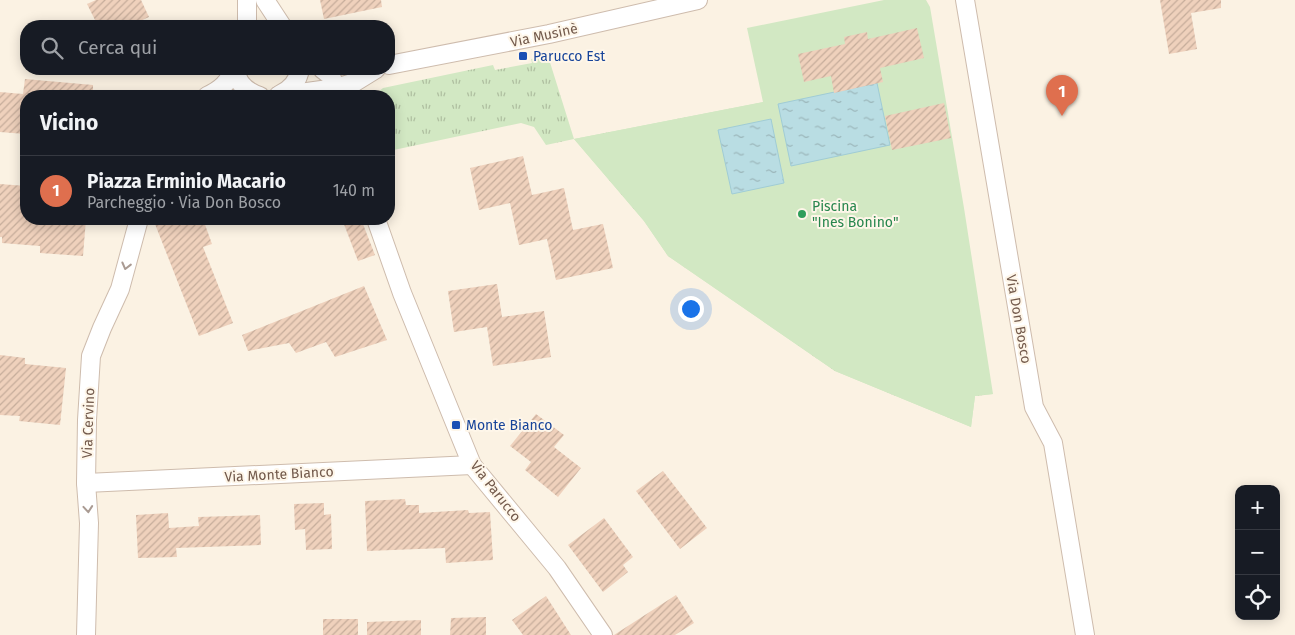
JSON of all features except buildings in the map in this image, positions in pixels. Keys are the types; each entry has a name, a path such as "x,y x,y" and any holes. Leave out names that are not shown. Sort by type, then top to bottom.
{"street":[{"path":"247,0 248,20"},
{"path":"265,0 278,20"},
{"name":"Via Musinè","path":"395,64 549,34 698,0"},
{"name":"Via Don Bosco","path":"965,0 1034,407 1053,443 1085,635"},
{"path":"219,90 227,84 232,75"},
{"path":"237,75 246,90"},
{"path":"288,90 299,75"},
{"path":"330,75 337,90"},
{"path":"341,90 367,75"},
{"path":"361,90 372,75"},
{"name":"Via Cervino","path":"86,635 89,523 86,483 87,420 91,356 120,289 137,225"},
{"name":"Via Parucco","path":"378,225 402,293 472,465 557,568 603,635"},
{"name":"Via Monte Bianco","path":"86,483 472,465"}],"green space":[{"name":"Piscina \"Ines Bonino\"","path":"884,0 926,0 930,7 993,394 975,396 971,427 835,371 668,256 644,221 574,139 763,102 747,28"},
{"path":"548,56 574,139 546,145 534,127 521,123 395,150 395,90 380,90 383,88 493,65 495,70 532,63 531,59"},
{"path":"764,102 993,394 975,396 971,427 835,371 668,256 644,221 574,139"}],"water":[{"path":"877,83 890,145 791,166 778,104"},
{"path":"771,119 784,183 732,194 718,130"}],"place":[{"name":"Parucco Est","path":"523,56"},
{"name":"Piazza Erminio Macario","path":"1062,116"},
{"name":"Piscina \"Ines Bonino\"","path":"802,214"},
{"name":"Monte Bianco","path":"456,425"}]}
